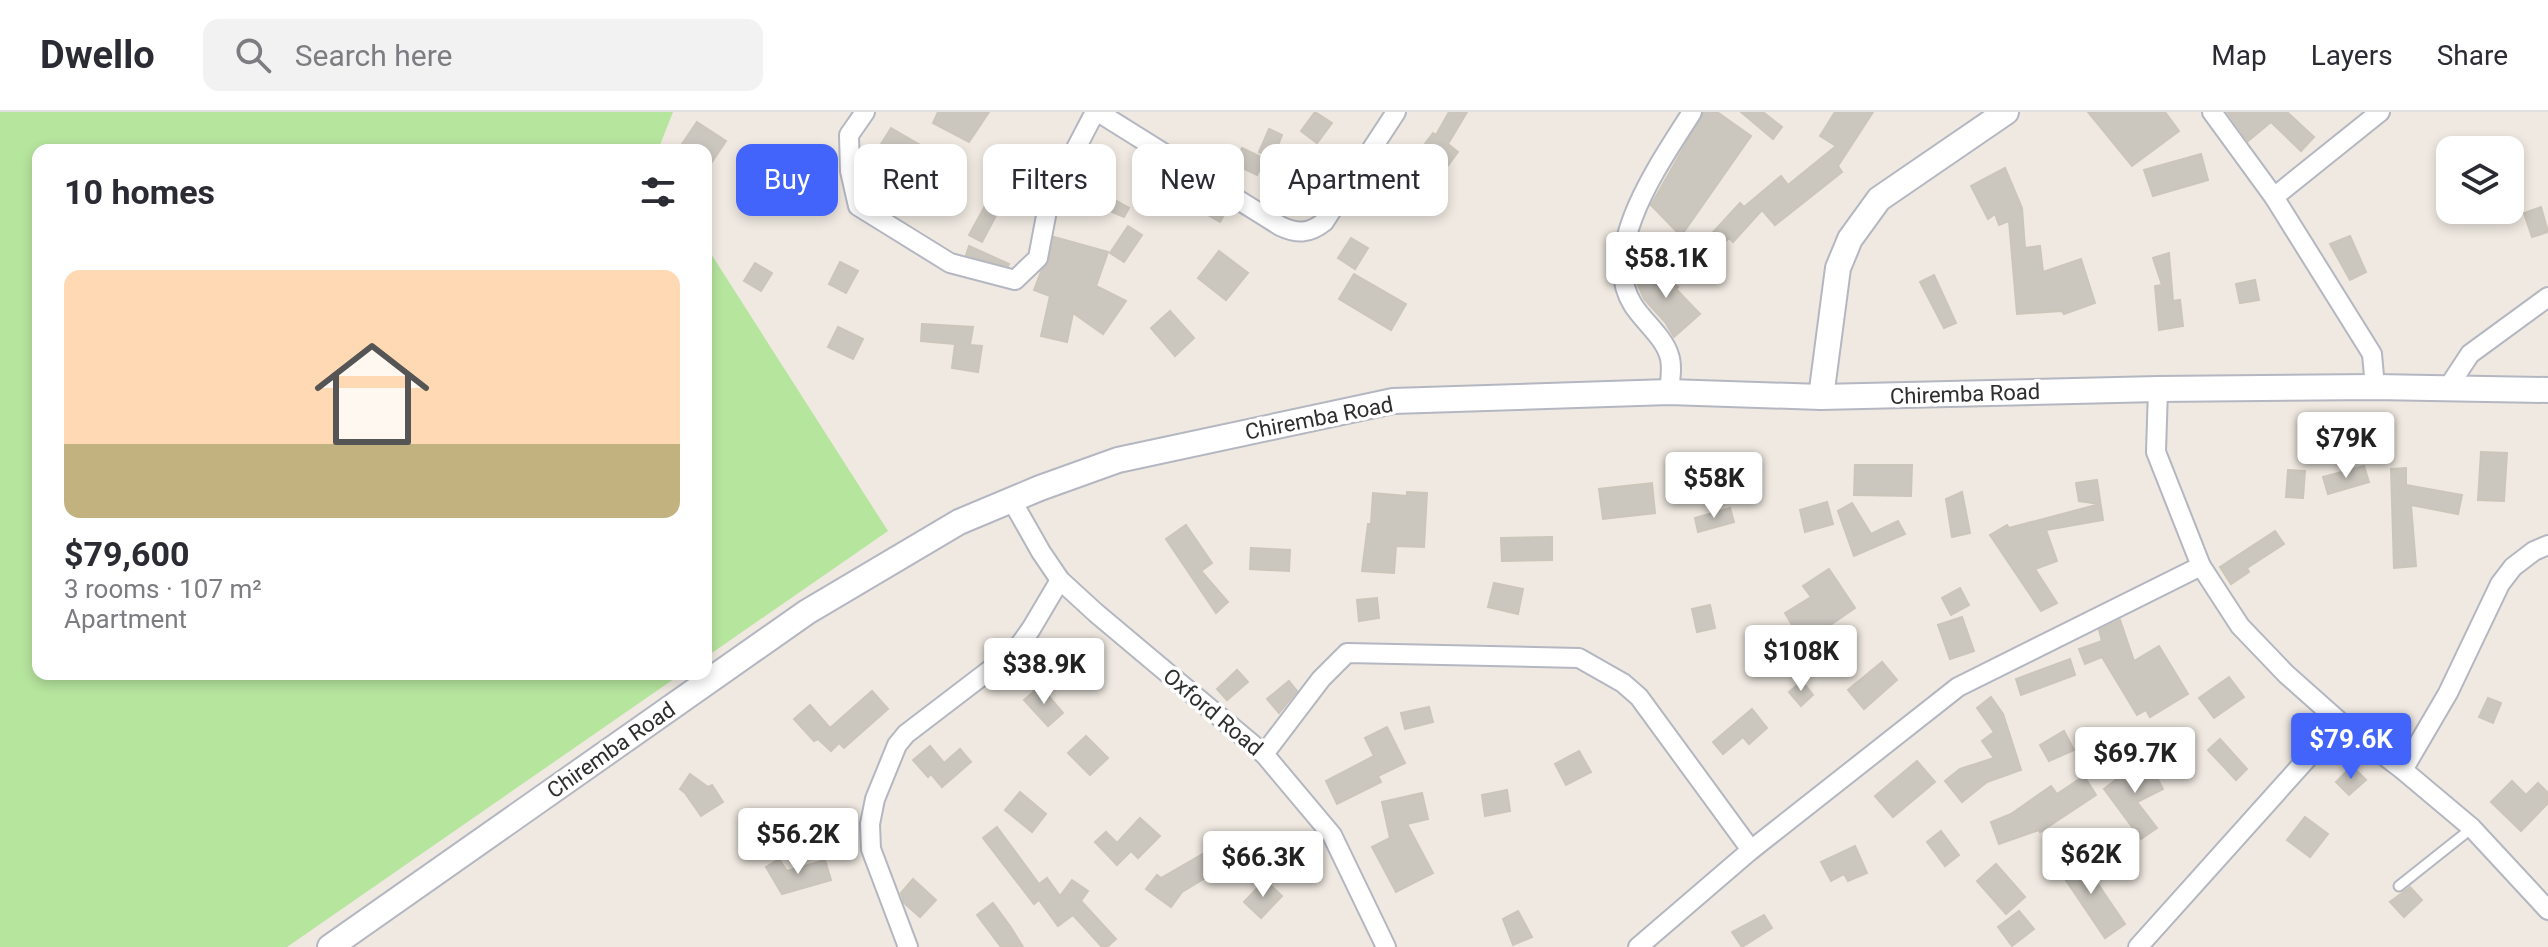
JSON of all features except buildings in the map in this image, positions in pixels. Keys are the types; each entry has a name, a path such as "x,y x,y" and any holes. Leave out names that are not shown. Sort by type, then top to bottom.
{"main road":[{"path":"1821,397 1838,268 1850,239 1879,199 2006,112"},
{"name":"Chiremba Road","path":"712,679 807,612 959,522 1011,499 1118,460 1393,401 1669,392 1821,397 2158,389 2375,387 2548,390"},
{"name":"Chiremba Road","path":"330,947 710,680"}],"street":[{"path":"865,112 849,135 850,171 858,206 950,263 1015,280 1038,258 1049,200 1097,112 1292,232 1306,232 1324,222 1396,112"},
{"path":"1669,392 1670,355 1627,294 1623,280 1624,263 1627,237 1640,198 1692,112"},
{"path":"2212,112 2274,197 2372,354 2375,387"},
{"path":"2274,197 2380,112"},
{"path":"2447,389 2470,354 2548,297"},
{"path":"2158,389 2156,452 2201,566 2240,626 2286,674 2340,722 2472,828 2548,910"},
{"name":"Oxford Road","path":"1011,499 1060,580 1264,754 1332,835 1386,947"},
{"path":"2403,770 2448,693 2500,584 2513,567 2548,545"},
{"path":"1638,947 1751,850 1958,687 2201,566"},
{"path":"908,947 871,849 870,824 875,799 906,734 1016,650 1060,580"},
{"path":"1264,754 1321,679 1347,653 1579,658 1614,677 1639,697 1751,850"},
{"path":"2138,947 2340,722"}],"lane":[{"path":"2399,886 2472,828"}],"green space":[{"path":"0,112 673,112 660,144 32,144 32,680 672,680 287,947 0,947"},
{"path":"712,255 888,531 712,653"}]}
